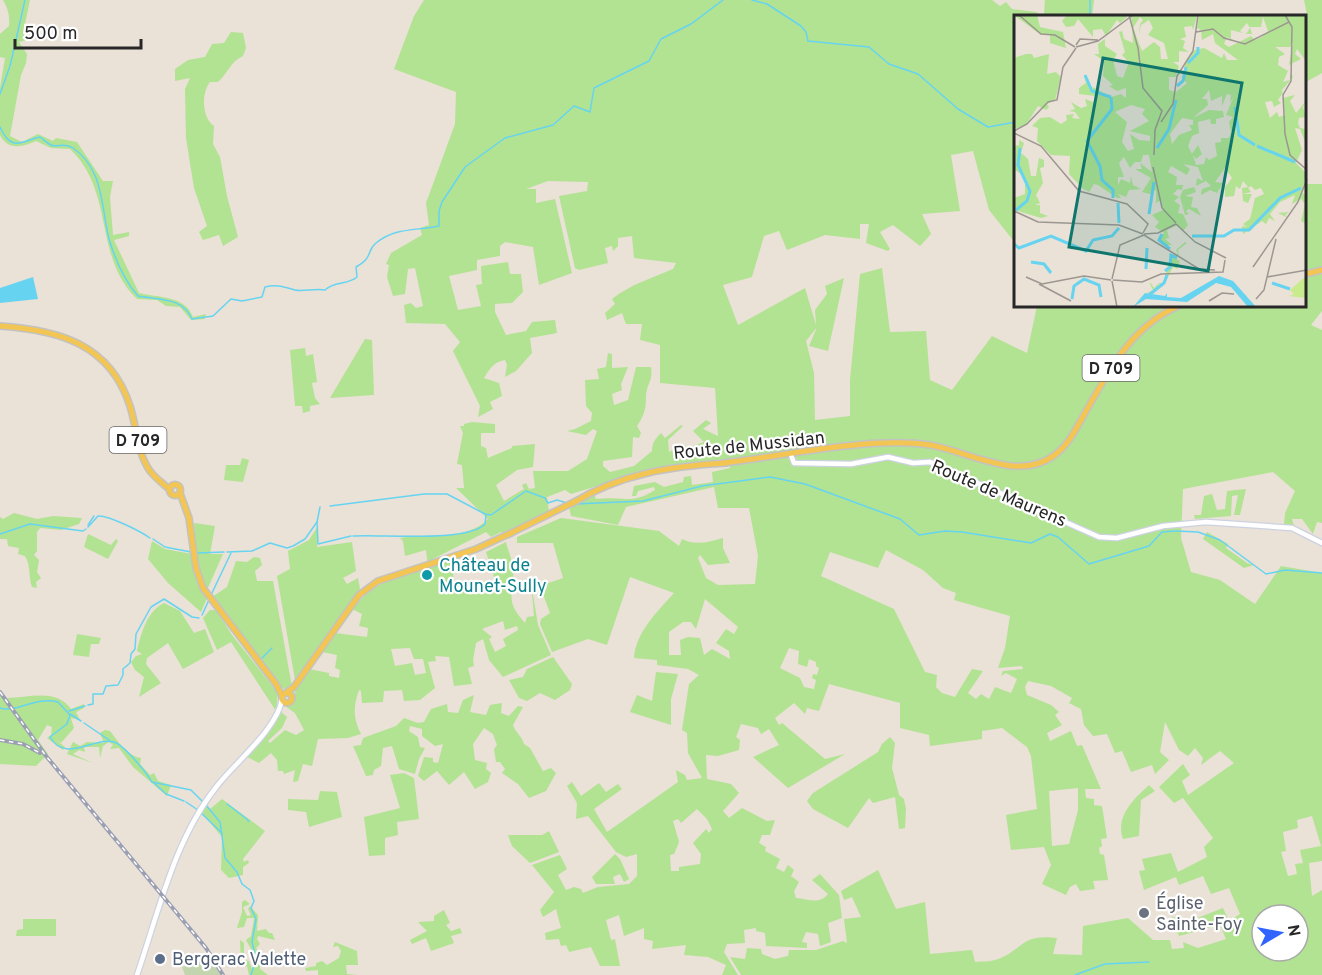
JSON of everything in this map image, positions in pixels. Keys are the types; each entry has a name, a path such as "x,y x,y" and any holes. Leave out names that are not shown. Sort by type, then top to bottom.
{"main road":[{"path":"1307,274 1322,270"},
{"name":"Route de Mussidan","path":"286,696 363,594 392,575 426,565 511,533 606,485 680,467 900,442 945,448 1006,466 1026,466 1047,460 1068,441 1115,360 1130,341 1147,325 1175,308"},
{"name":"D 709","path":"0,326 49,331 73,340 93,352 116,377 123,389 146,464 165,485 171,488"},
{"name":"Route de Maurens","path":"791,456 794,463 798,465 814,462 851,464 888,457 913,463 928,461 1099,537 1124,537 1176,524 1206,522 1288,527 1304,532 1322,543"},
{"path":"171,488 179,486 178,494"},
{"path":"137,975 180,846 217,785 249,753 286,696 210,598 196,568 191,524 178,494 171,488"}],"green space":[{"path":"3,0 30,0 23,34 28,36 27,40 19,42 27,54 26,63 21,75 10,136 22,142 38,134 53,141 56,138 77,142 103,181 113,181 110,197 113,235 129,232 129,236 114,240 139,293 177,301 189,310 193,317 206,314 205,319 191,320 180,307 166,306 157,300 137,299 123,282 114,264 93,184 84,166 70,149 51,148 36,141 21,146 11,146 3,140 0,135 0,88 5,58 0,57 0,34 9,26 9,22"},
{"path":"424,0 992,0 1000,6 1006,2 1012,9 1036,12 1040,15 1014,15 1014,241 989,210 973,151 951,155 960,211 922,214 931,234 920,246 893,225 880,232 890,249 888,251 866,243 869,224 860,224 860,239 825,235 787,250 779,231 764,236 752,277 723,285 738,325 805,288 816,325 815,310 827,294 825,286 844,278 828,351 809,346 817,327 806,341 814,373 815,420 850,416 850,380 860,274 882,268 890,332 926,331 930,380 952,390 992,336 1027,353 1037,308 1307,308 1307,184 1322,184 1322,311 1311,325 1322,330 1322,523 1317,522 1313,534 1302,519 1292,519 1294,526 1284,524 1285,513 1295,491 1273,472 1183,489 1181,538 1191,572 1220,580 1255,604 1281,566 1322,573 1322,861 1309,863 1312,896 1322,890 1322,975 741,975 730,957 745,959 747,948 761,949 762,954 775,959 788,956 789,950 816,950 843,941 847,943 844,919 861,917 852,897 844,900 841,891 878,870 896,909 925,902 930,954 972,950 975,962 990,961 1012,952 1028,940 1045,937 1057,938 1053,954 1082,955 1083,926 1128,918 1153,940 1170,940 1172,949 1184,948 1183,942 1198,948 1226,939 1220,925 1179,936 1171,917 1195,919 1223,908 1229,921 1240,914 1229,888 1211,894 1203,876 1179,885 1176,877 1144,890 1139,871 1145,870 1142,859 1171,853 1178,872 1207,857 1204,847 1213,838 1183,798 1174,803 1159,787 1183,764 1190,775 1182,781 1188,795 1234,763 1220,751 1201,765 1203,758 1195,748 1188,756 1179,750 1165,722 1160,752 1169,760 1155,774 1152,765 1131,772 1122,751 1115,753 1107,734 1093,736 1084,725 1081,709 1069,703 1072,698 1051,686 1028,681 1025,687 1027,695 1051,705 1059,712 1055,715 1062,725 1047,733 1050,741 1071,731 1077,746 1082,745 1101,789 1085,789 1086,798 1094,799 1094,805 1102,806 1107,838 1101,839 1102,846 1099,848 1100,854 1104,855 1108,880 1093,881 1095,889 1080,891 1076,884 1070,887 1066,895 1042,884 1051,865 1044,847 1011,850 1006,815 1037,809 1031,756 1027,747 1002,728 982,731 982,739 930,746 929,735 900,728 900,703 829,684 819,711 807,708 805,714 794,703 775,718 779,725 782,723 825,759 845,754 788,788 753,757 779,745 769,729 761,734 758,728 741,724 736,737 740,740 739,750 718,756 706,755 707,779 731,784 739,793 723,811 729,818 742,808 767,821 775,820 770,835 762,835 759,843 766,847 765,851 780,859 776,868 784,872 788,865 794,870 791,876 799,882 794,891 796,898 817,900 828,894 812,880 820,874 839,895 842,918 828,923 831,942 820,946 818,934 806,932 802,942 807,943 807,948 766,946 765,933 756,931 756,928 744,930 745,943 727,944 724,952 738,975 722,975 726,965 708,957 684,955 686,945 652,949 653,941 644,939 644,928 624,936 619,915 606,920 611,940 615,939 620,966 600,966 591,947 569,952 566,945 561,946 559,939 546,940 545,933 561,928 556,909 543,917 540,910 554,892 532,865 560,855 567,869 558,875 566,890 574,887 581,889 583,893 598,887 629,884 637,876 637,854 626,857 616,852 588,816 576,819 577,803 567,786 572,782 581,796 599,783 606,792 618,784 622,789 594,809 607,832 678,782 676,770 685,775 687,780 702,778 688,753 687,733 682,730 689,684 699,675 688,669 657,665 657,660 634,658 643,631 674,593 630,577 607,645 588,639 552,652 540,624 541,619 550,613 540,586 563,578 553,543 517,543 517,537 561,518 659,531 679,546 682,539 697,543 723,538 723,548 730,563 708,565 700,555 698,558 706,578 718,585 755,584 758,556 749,508 718,508 714,487 626,507 618,525 571,516 569,507 594,493 596,499 633,499 647,495 655,490 654,487 638,491 636,496 632,496 634,486 655,482 664,487 683,482 684,477 691,476 692,485 713,482 712,472 730,468 728,460 693,462 652,469 571,494 565,490 547,497 549,512 503,534 501,532 491,537 486,532 433,559 433,564 457,557 460,563 468,561 453,568 454,591 495,580 486,552 506,542 513,567 512,602 514,608 525,623 527,617 534,616 531,583 538,625 551,655 503,677 489,660 483,639 476,643 474,666 468,668 472,684 454,686 449,657 435,656 436,661 428,662 435,688 420,700 404,701 402,690 384,691 383,702 362,703 359,690 355,712 356,723 361,734 348,738 318,739 312,766 303,764 298,781 293,782 295,770 284,774 283,771 278,771 277,760 271,753 259,763 247,757 280,711 287,717 282,728 268,741 270,743 285,730 296,735 304,730 295,713 285,706 293,702 296,687 309,669 329,673 329,676 339,678 340,670 335,668 337,655 322,652 335,633 367,637 368,628 359,626 362,614 352,609 377,586 405,573 428,566 426,550 405,556 403,541 400,538 469,531 488,519 456,488 464,488 462,465 457,464 463,433 460,426 472,422 495,424 495,433 481,433 481,446 486,448 488,458 512,446 535,444 533,467 517,470 496,485 504,501 524,489 522,485 526,483 529,489 535,488 533,471 568,471 587,459 597,431 593,429 586,435 567,431 591,421 592,413 586,406 585,380 599,379 597,369 606,367 608,353 612,354 612,368 628,367 621,384 622,390 612,394 614,405 628,400 636,367 651,367 646,404 637,426 641,433 639,438 633,437 632,457 603,461 603,466 610,472 634,466 652,451 654,441 661,433 665,438 681,425 683,426 668,440 669,452 682,445 691,447 704,442 693,431 706,420 711,423 703,429 718,436 715,388 660,383 660,345 640,340 642,324 626,324 622,313 607,320 605,313 615,304 612,299 626,289 673,269 676,263 634,258 632,236 618,238 618,246 613,251 612,246 605,248 608,263 579,270 575,268 559,196 587,191 588,182 548,181 526,189 536,189 536,203 555,199 572,273 539,285 533,247 505,242 500,246 500,256 477,260 477,270 449,276 458,310 481,306 476,285 482,284 481,266 508,262 510,274 521,274 523,292 512,303 495,304 495,312 506,335 526,331 532,322 555,320 557,333 530,338 532,353 516,371 505,377 507,365 505,360 495,364 488,371 484,378 499,383 502,396 490,402 493,409 478,417 480,406 453,351 460,342 445,324 406,323 404,305 411,303 416,308 423,306 415,268 408,269 405,294 393,296 387,277 389,265 386,264 391,253 422,235 420,228 429,225 426,203 455,124 456,92 394,69 414,16","holes":["886,550 923,570 943,588 956,593 954,600 1010,616 1005,648 998,668 1022,666 1023,669 1003,671 1001,676 1006,673 1017,679 1011,693 995,687 989,699 981,694 976,699 968,693 983,671 972,669 955,697 942,693 936,687 937,675 925,672 894,609 821,576 830,552 878,568","705,599 738,627 734,634 726,629 716,643 729,651 730,659 712,649 704,655 700,638 688,637 680,640 681,655 669,655 669,632 683,622 691,622 696,629","503,621 505,630 517,626 518,630 503,639 506,646 495,652 489,639 492,637 482,629","410,648 414,659 423,659 426,673 415,675 412,663 395,666 391,649","789,648 799,651 798,664 807,667 809,659 816,662 819,668 817,675 813,674 812,678 816,680 814,689 804,687 800,678 780,668","1078,788 1078,810 1069,844 1052,846 1049,791","697,809 707,819 712,829 709,833 706,829 693,843 701,854 700,864 679,867 679,871 671,871 670,855 674,854 679,842 673,821 678,819 681,823","1312,816 1321,846 1300,850 1303,863 1295,864 1297,874 1288,876 1281,852 1286,851 1283,832 1298,828 1297,820"]},
{"path":"1045,0 1094,0 1092,15 1046,15 1044,13"},
{"path":"1304,0 1322,0 1322,73 1307,81 1307,15"},
{"path":"231,32 243,33 246,48 243,56 235,61 218,82 210,82 204,99 207,117 214,126 213,144 220,157 238,237 223,246 219,235 203,240 199,232 207,226 194,188 186,138 185,89 190,78 175,81 175,69 188,60 205,57 212,44 224,43"},
{"path":"365,339 372,340 374,395 330,398"},
{"path":"305,348 306,356 313,354 317,382 312,383 315,398 320,404 310,406 310,411 303,413 302,406 295,406 290,350"},
{"path":"242,458 249,460 243,482 224,480 226,465 240,465"},
{"path":"1246,489 1240,515 1234,515 1238,495 1232,496 1231,516 1195,519 1194,515 1201,515 1204,496 1212,494 1217,510 1225,509 1227,491"},
{"path":"14,513 37,519 53,516 82,518 79,524 61,530 40,528 37,532 37,551 34,555 39,560 37,572 41,578 36,582 37,588 32,587 27,559 18,554 19,548 8,546 7,539 0,539 0,517 3,519"},
{"path":"194,523 215,526 210,554 223,554 207,590 198,571"},
{"path":"318,526 317,547 352,542 356,571 343,578 347,584 358,578 360,589 295,680 277,576 290,569 288,551 309,540"},
{"path":"1207,532 1228,544 1226,548 1247,563 1254,565 1244,568 1203,539"},
{"path":"88,534 111,545 116,539 118,541 108,559 84,547"},
{"path":"152,541 165,549 192,554 207,598 201,612 168,583 148,559"},
{"path":"254,557 260,558 262,565 255,571 257,581 273,581 292,687 287,690 282,688 212,597 227,587 236,561 247,562"},
{"path":"164,603 180,611 194,633 205,629 214,652 183,669 168,643 147,658 146,664 161,683 139,697 144,677 135,670 131,662 136,656 142,654 137,651 149,617"},
{"path":"210,610 216,610 232,635 278,693 276,711 231,642 217,650 203,618"},
{"path":"77,634 101,638 99,644 91,644 89,657 73,655"},
{"path":"553,657 572,684 570,690 555,700 540,693 527,701 519,698 509,680 523,677 527,669"},
{"path":"656,672 678,674 671,699 671,725 630,712 637,695 652,701"},
{"path":"0,695 6,703 9,701 7,698 50,696 65,702 71,709 84,704 84,708 76,712 80,720 71,718 74,728 61,743 54,738 65,747 63,750 47,738 51,735 52,727 47,725 38,740 48,754 36,766 0,764"},
{"path":"474,695 470,712 486,715 490,705 502,703 501,713 509,716 518,706 523,707 514,727 524,744 530,748 543,771 551,768 556,773 546,791 529,798 518,784 502,773 505,769 500,762 496,762 494,749 497,745 493,734 484,728 473,744 475,760 487,763 486,769 491,773 488,782 475,789 464,772 449,785 437,771 424,781 418,776 424,757 433,758 433,762 438,763 443,744 435,746 422,736 422,729 410,726 409,731 418,737 420,747 425,748 415,774 399,769 392,746 383,748 381,766 374,770 373,775 366,776 353,746 361,745 363,738 396,726 404,718 418,723 424,722 431,709 447,704 448,712 458,713 463,700"},
{"path":"105,730 110,731 127,751 141,758 140,764 150,775 154,773 158,781 171,785 167,796 133,767 119,748 110,749 113,745 109,742 103,746 100,758 99,747 84,747 85,752 79,750 73,754 93,763 67,754 73,742 80,746 87,742 104,743 100,733"},
{"path":"890,737 895,743 892,768 899,795 904,799 906,809 905,828 899,829 895,797 873,803 869,798 848,828 813,809 807,801 813,793 878,752 882,744"},
{"path":"404,773 414,778 419,819 397,822 398,835 385,838 385,855 369,856 364,817 400,808 390,775"},
{"path":"1149,785 1155,791 1141,800 1139,836 1123,839 1121,831 1124,815 1132,802"},
{"path":"320,791 337,792 342,817 309,827 306,812 288,810 288,799 318,800"},
{"path":"215,793 207,806 210,809 222,799 265,831 243,859 244,862 248,860 249,863 243,867 243,875 229,878 221,870 222,837 201,812"},
{"path":"549,831 559,852 530,863 512,846 508,835 542,835"},
{"path":"615,854 620,859 629,879 624,882 620,874 613,877 615,884 596,884 592,877"},
{"path":"245,900 250,904 243,907 247,916 251,915 248,909 250,906 258,915 257,931 266,929 272,933 275,940 258,936 257,939 260,944 256,948 260,955 260,969 268,975 249,975 247,966 241,967 240,940 244,943 244,960 249,961 252,969 254,961 253,953 246,940 251,936 254,918 247,918 244,927 237,928 242,912 242,902"},
{"path":"444,910 450,923 446,925 451,931 460,928 462,933 451,936 454,943 431,951 426,938 412,944 410,940 427,931 418,922 434,921 434,916"},
{"path":"23,919 56,919 56,936 16,936 17,930 23,929"},
{"path":"335,942 357,951 358,965 346,965 347,974 358,975 318,975 318,970 306,971 305,968 316,966 316,963 322,961 327,965 339,958 341,951 338,946 333,947"},
{"path":"211,958 221,975 185,975 182,967"}],"water":[{"path":"33,277 38,299 0,303 0,288"}],"waterway":[{"path":"0,94 10,66 25,0"},
{"path":"0,127 4,135 13,143 40,137 51,145 70,146 83,157 91,167 100,189 114,254 124,276 138,296 176,303 188,312 192,319 213,316 231,299 242,301 262,297 265,287 325,290 357,277 356,267 368,257 373,246 384,238 399,232 439,226 439,211 442,202 465,167 505,138 553,125 574,106 590,112 594,88 649,61 661,39 691,24 723,0"},
{"path":"752,0 767,4 801,26 806,32 808,41 869,47 889,64 918,74 958,109 988,127 1014,122"},
{"path":"1090,0 1090,15"},
{"path":"575,504 643,501 702,486 770,477 805,484 900,519 919,535 945,531 962,532 1031,543 1050,534 1058,537 1089,564 1149,546 1162,532 1175,531"},
{"path":"330,506 424,494 447,494 491,515 526,491 545,498 548,503 557,500 567,503"},
{"path":"227,552 252,551 270,543 287,548 293,546 305,539 317,522 320,507"},
{"path":"353,536 461,534 485,524 486,515"},
{"path":"88,525 94,516"},
{"path":"88,527 98,516 103,516 150,538"},
{"path":"317,522 318,544 351,536"},
{"path":"0,534 30,524 83,531 86,529"},
{"path":"1176,531 1198,532 1220,540 1266,574 1285,570 1322,573"},
{"path":"153,539 165,547 191,552"},
{"path":"196,553 224,552"},
{"path":"211,595 231,553"},
{"path":"88,705 93,704 93,694 103,694 106,686 118,685 123,669 130,663 131,654 135,649 136,634 151,607 164,599 192,617 199,618"},
{"path":"202,615 209,600"},
{"path":"260,660 272,648"},
{"path":"0,708 13,708 42,701 58,702 70,715 67,724 50,737 56,745 72,749 98,742 114,742 129,753 152,782 191,790 203,802"},
{"path":"69,711 85,706"},
{"path":"70,714 81,721"},
{"path":"84,723 109,740"},
{"path":"154,783 166,794 184,801"},
{"path":"186,802 198,810"},
{"path":"227,804 248,820"},
{"path":"206,805 220,822 225,858 237,872 242,884 250,890 254,901 251,908 256,919 252,942 256,959 251,975"},
{"path":"201,813 222,833"},
{"path":"1075,975 1105,964 1149,962"}],"railway":[{"path":"0,692 46,756 206,948 223,975"},
{"path":"0,740 23,744 40,753"}],"place":[{"name":"Château de Mounet-Sully","path":"427,575"},
{"name":"Église Sainte-Foy","path":"1144,913"},
{"name":"Bergerac Valette","path":"160,959"}]}
